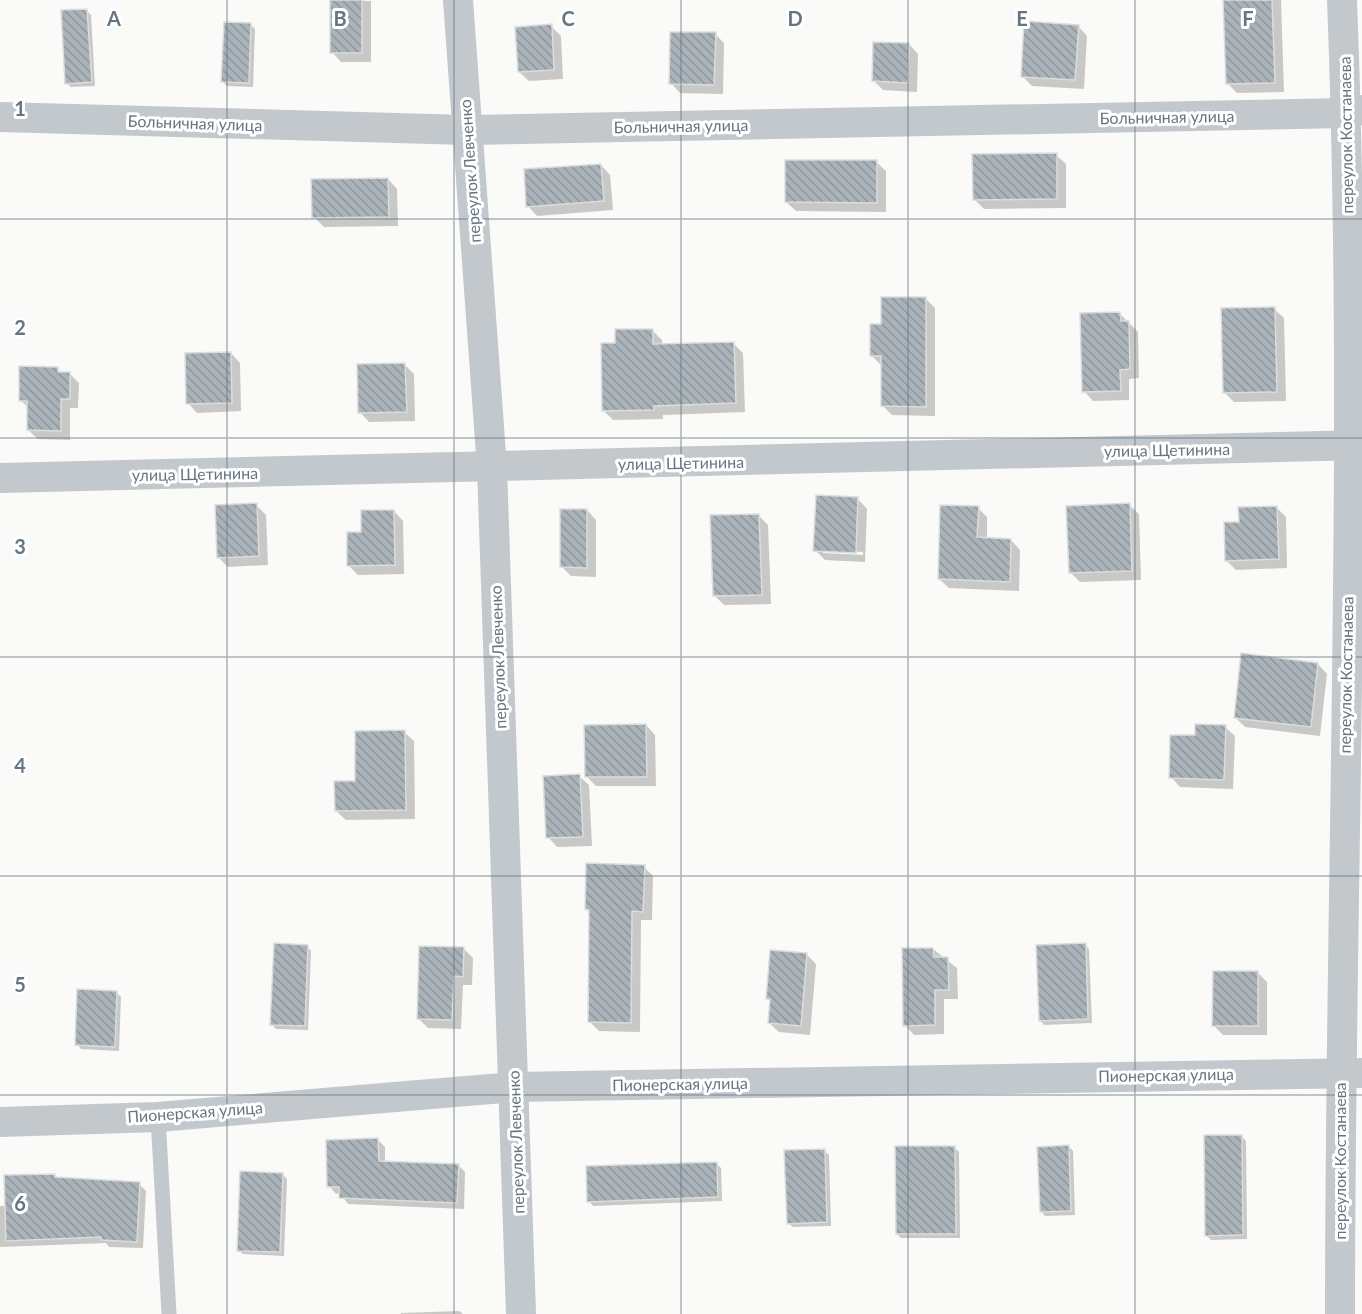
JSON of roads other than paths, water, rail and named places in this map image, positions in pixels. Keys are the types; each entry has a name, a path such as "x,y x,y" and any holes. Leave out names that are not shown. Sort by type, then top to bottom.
{"street":[{"name":"переулок Левченко","path":"458,0 492,468 521,1314"},
{"name":"переулок Костанаева","path":"1340,1314 1351,1072 1356,445 1354,111 1342,0"},
{"name":"Больничная улица","path":"0,117 467,130 1354,111"},
{"name":"улица Щетинина","path":"0,478 492,468 1356,445"},
{"name":"Пионерская улица","path":"0,1122 158,1117 514,1087 1351,1072"}],"lane":[{"path":"158,1117 169,1314"}]}
